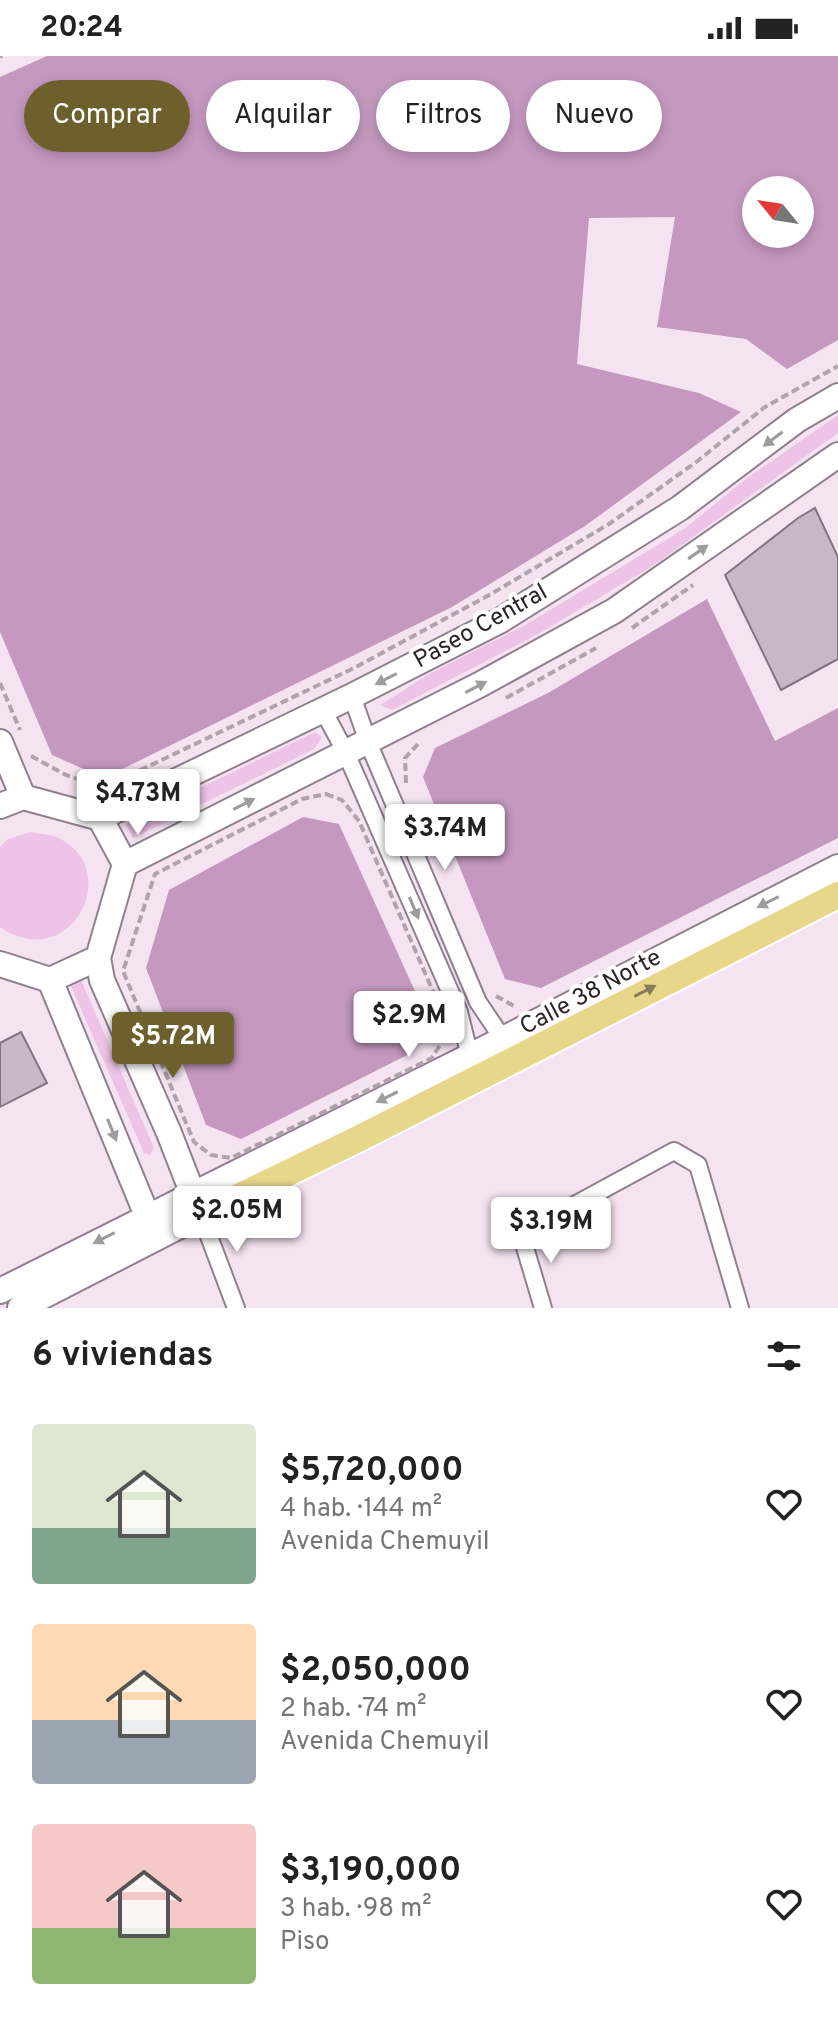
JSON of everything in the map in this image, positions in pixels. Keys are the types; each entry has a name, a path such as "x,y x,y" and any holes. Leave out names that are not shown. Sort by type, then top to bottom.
{"main road":[{"name":"Paseo Central","path":"100,818 501,620 680,508 797,420 838,396"},
{"name":"Paseo Central","path":"125,864 357,748 614,611 838,455"},
{"path":"11,738 23,797"},
{"path":"0,806 23,797 100,818 125,864 98,958 102,980 169,1133 196,1204"},
{"name":"Calle 38 Norte","path":"20,1308 196,1204 360,1138 473,1066 838,867"},
{"name":"Calle 38 Norte","path":"508,1048 838,895"},
{"path":"0,964 50,980 98,958"},
{"path":"50,980 152,1228"},
{"name":"Calle 38 Norte","path":"0,1291 152,1228"}],"street":[{"path":"352,696 357,748 459,1012 473,1066"},
{"path":"323,710 357,748 478,1002 508,1048"},
{"path":"543,1308 521,1234 674,1151 698,1165 740,1308"},
{"path":"196,1204 236,1308"}],"path":[{"path":"27,746 33,759 66,775 103,788 116,783 354,668 491,594 609,524 695,463 765,407 838,366"},
{"path":"0,683 11,738"},
{"path":"123,971 155,874"}],"shaded area":[{"path":"47,56 838,56 838,340 787,369 746,339 657,327 675,217 589,218 577,364 699,393 741,412 585,526 452,607 104,778 52,755 0,632 0,77"},
{"path":"838,415 838,433 654,565 540,633 392,710 380,705 431,673 527,624 684,529 743,481"},
{"path":"707,599 775,741 838,708 838,838 541,988 505,979 423,777 435,748 548,693"},
{"path":"315,732 322,737 314,749 133,838 126,824"},
{"path":"303,817 339,824 429,1022 409,1054 241,1139 206,1125 146,968 169,890"},
{"path":"31,832 56,837 77,851 87,871 88,892 81,912 67,928 49,938 26,938 0,927 0,847 8,839"},
{"path":"81,980 154,1148 150,1155 144,1153 70,984"}],"building":[{"path":"815,508 838,557 838,659 781,690 725,575"},
{"path":"21,1032 47,1083 0,1107 0,1043"}]}
